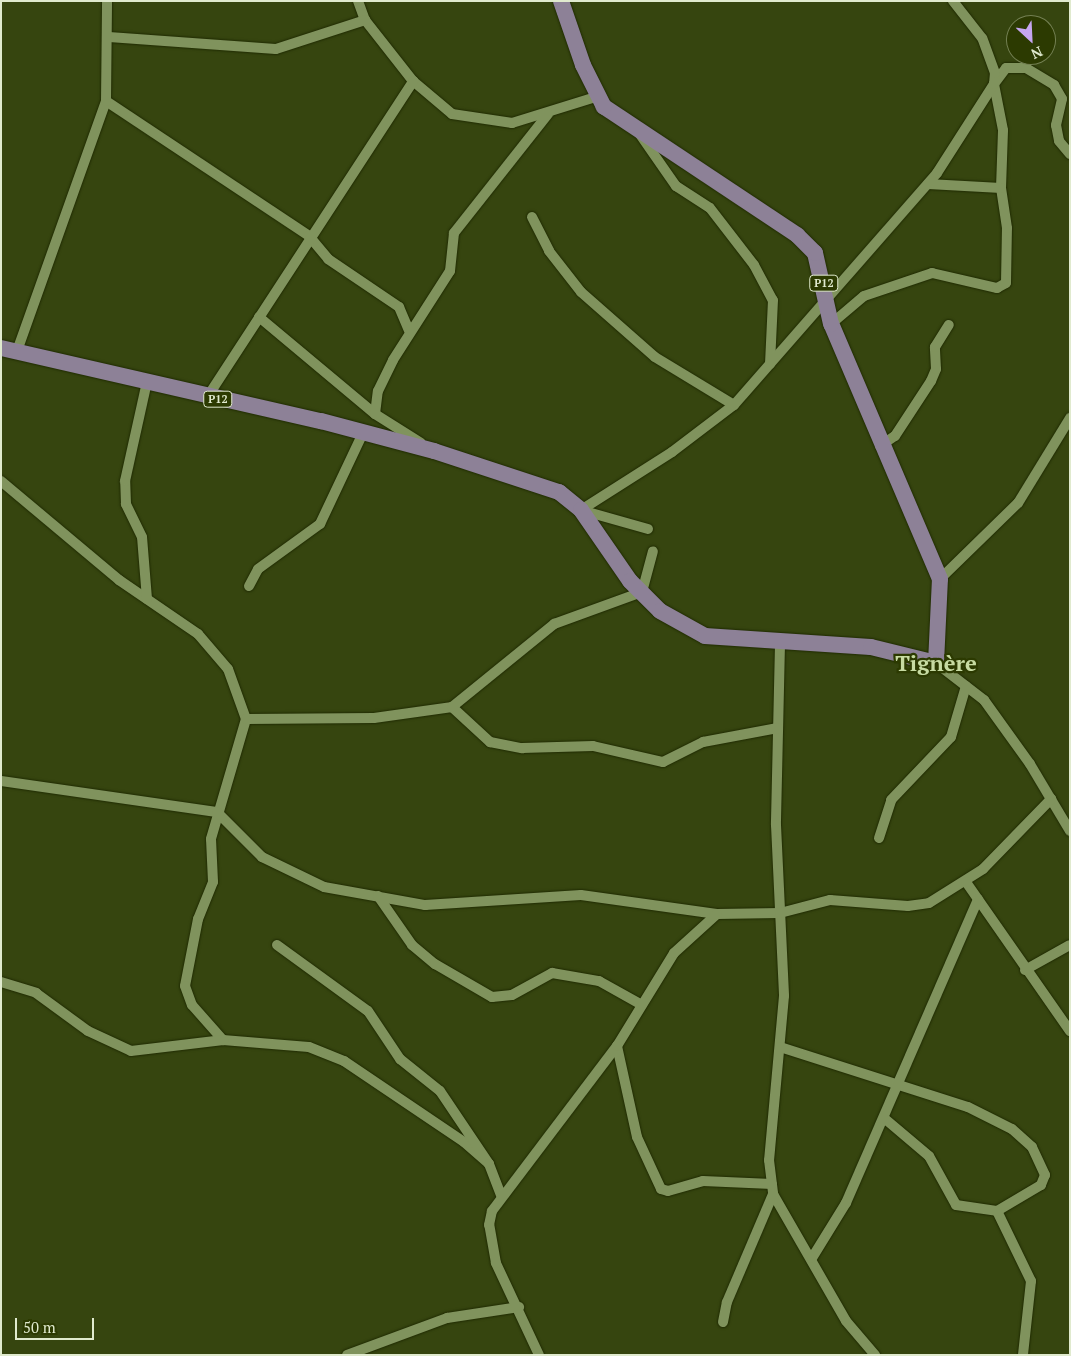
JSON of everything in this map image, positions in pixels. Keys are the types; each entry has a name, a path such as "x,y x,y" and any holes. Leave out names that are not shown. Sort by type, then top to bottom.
{"main road":[{"name":"P12","path":"9,350 434,451 559,492 581,510 642,592 660,611 705,636 780,644 871,647 936,663 940,578 880,446 831,324 829,301 815,253 797,235 604,107 561,1"}],"street":[{"path":"9,350 106,101 109,37 107,1"},
{"path":"358,1 365,20 413,81 452,114 512,123 548,114 598,96"},
{"path":"831,324 864,296 927,274 940,272 998,288 1006,283 1007,228 1002,188 1003,130 994,84 995,73 982,38 953,1"},
{"path":"109,37 276,50 365,20"},
{"path":"581,510 672,452 734,405 829,301 928,184 1006,68 1026,68 1054,84 1062,99 1056,125 1059,141 1070,154"},
{"path":"208,396 309,236 413,81"},
{"path":"106,101 309,236 328,258 400,307 409,330"},
{"path":"375,414 378,391 409,330 450,271 454,233 463,218 496,184 548,114"},
{"path":"636,129 653,159 676,186 710,208 754,265 773,300 770,364"},
{"path":"928,184 1002,188"},
{"path":"532,216 549,251 581,292 655,357 734,405"},
{"path":"259,317 375,414 434,451"},
{"path":"880,446 895,436 931,381 936,369 935,347 949,325"},
{"path":"147,382 125,481 126,504 142,537 147,599"},
{"path":"940,578 1018,503 1070,418"},
{"path":"249,586 253,574 320,524 364,433"},
{"path":"1,481 54,529 147,599 198,634 222,662 246,719 217,812 211,839 213,882 198,919 186,986 192,1005 223,1040"},
{"path":"581,510 648,529"},
{"path":"246,719 374,718 452,707 554,624 642,592 653,551"},
{"path":"780,644 778,728 780,913 784,996 770,1160 773,1189 846,1322 875,1355"},
{"path":"936,663 984,700 1051,799 1070,831"},
{"path":"879,838 891,800 951,737 966,686"},
{"path":"452,707 490,742 522,748 593,746 663,762 703,742 778,728"},
{"path":"1,781 217,812 262,857 324,887 425,904 581,895 717,914 780,913 830,900 908,906 929,903 966,882 1051,799"},
{"path":"966,882 1025,970 1070,1031"},
{"path":"378,896 412,945 435,964 492,997 512,995 552,973 599,981 642,1005"},
{"path":"812,1258 846,1203 899,1086 978,900"},
{"path":"539,1355 519,1307 496,1263 489,1225 501,1195 617,1046 674,952 717,914"},
{"path":"277,944 368,1011 400,1059 440,1091 489,1164 501,1195"},
{"path":"1025,970 1070,945"},
{"path":"1,982 36,993 88,1031 131,1051 223,1040 310,1047 344,1061 464,1142 489,1164"},
{"path":"617,1046 637,1137 661,1188 668,1191 703,1181 773,1189"},
{"path":"780,1046 968,1107 1012,1129 1032,1147 1044,1180 997,1211 956,1205 929,1156 884,1118"},
{"path":"723,1322 727,1302 773,1189"},
{"path":"997,1211 1031,1280 1023,1355"},
{"path":"348,1355 447,1318 519,1307"}],"district":[{"name":"Tignère","path":"936,663"}]}
